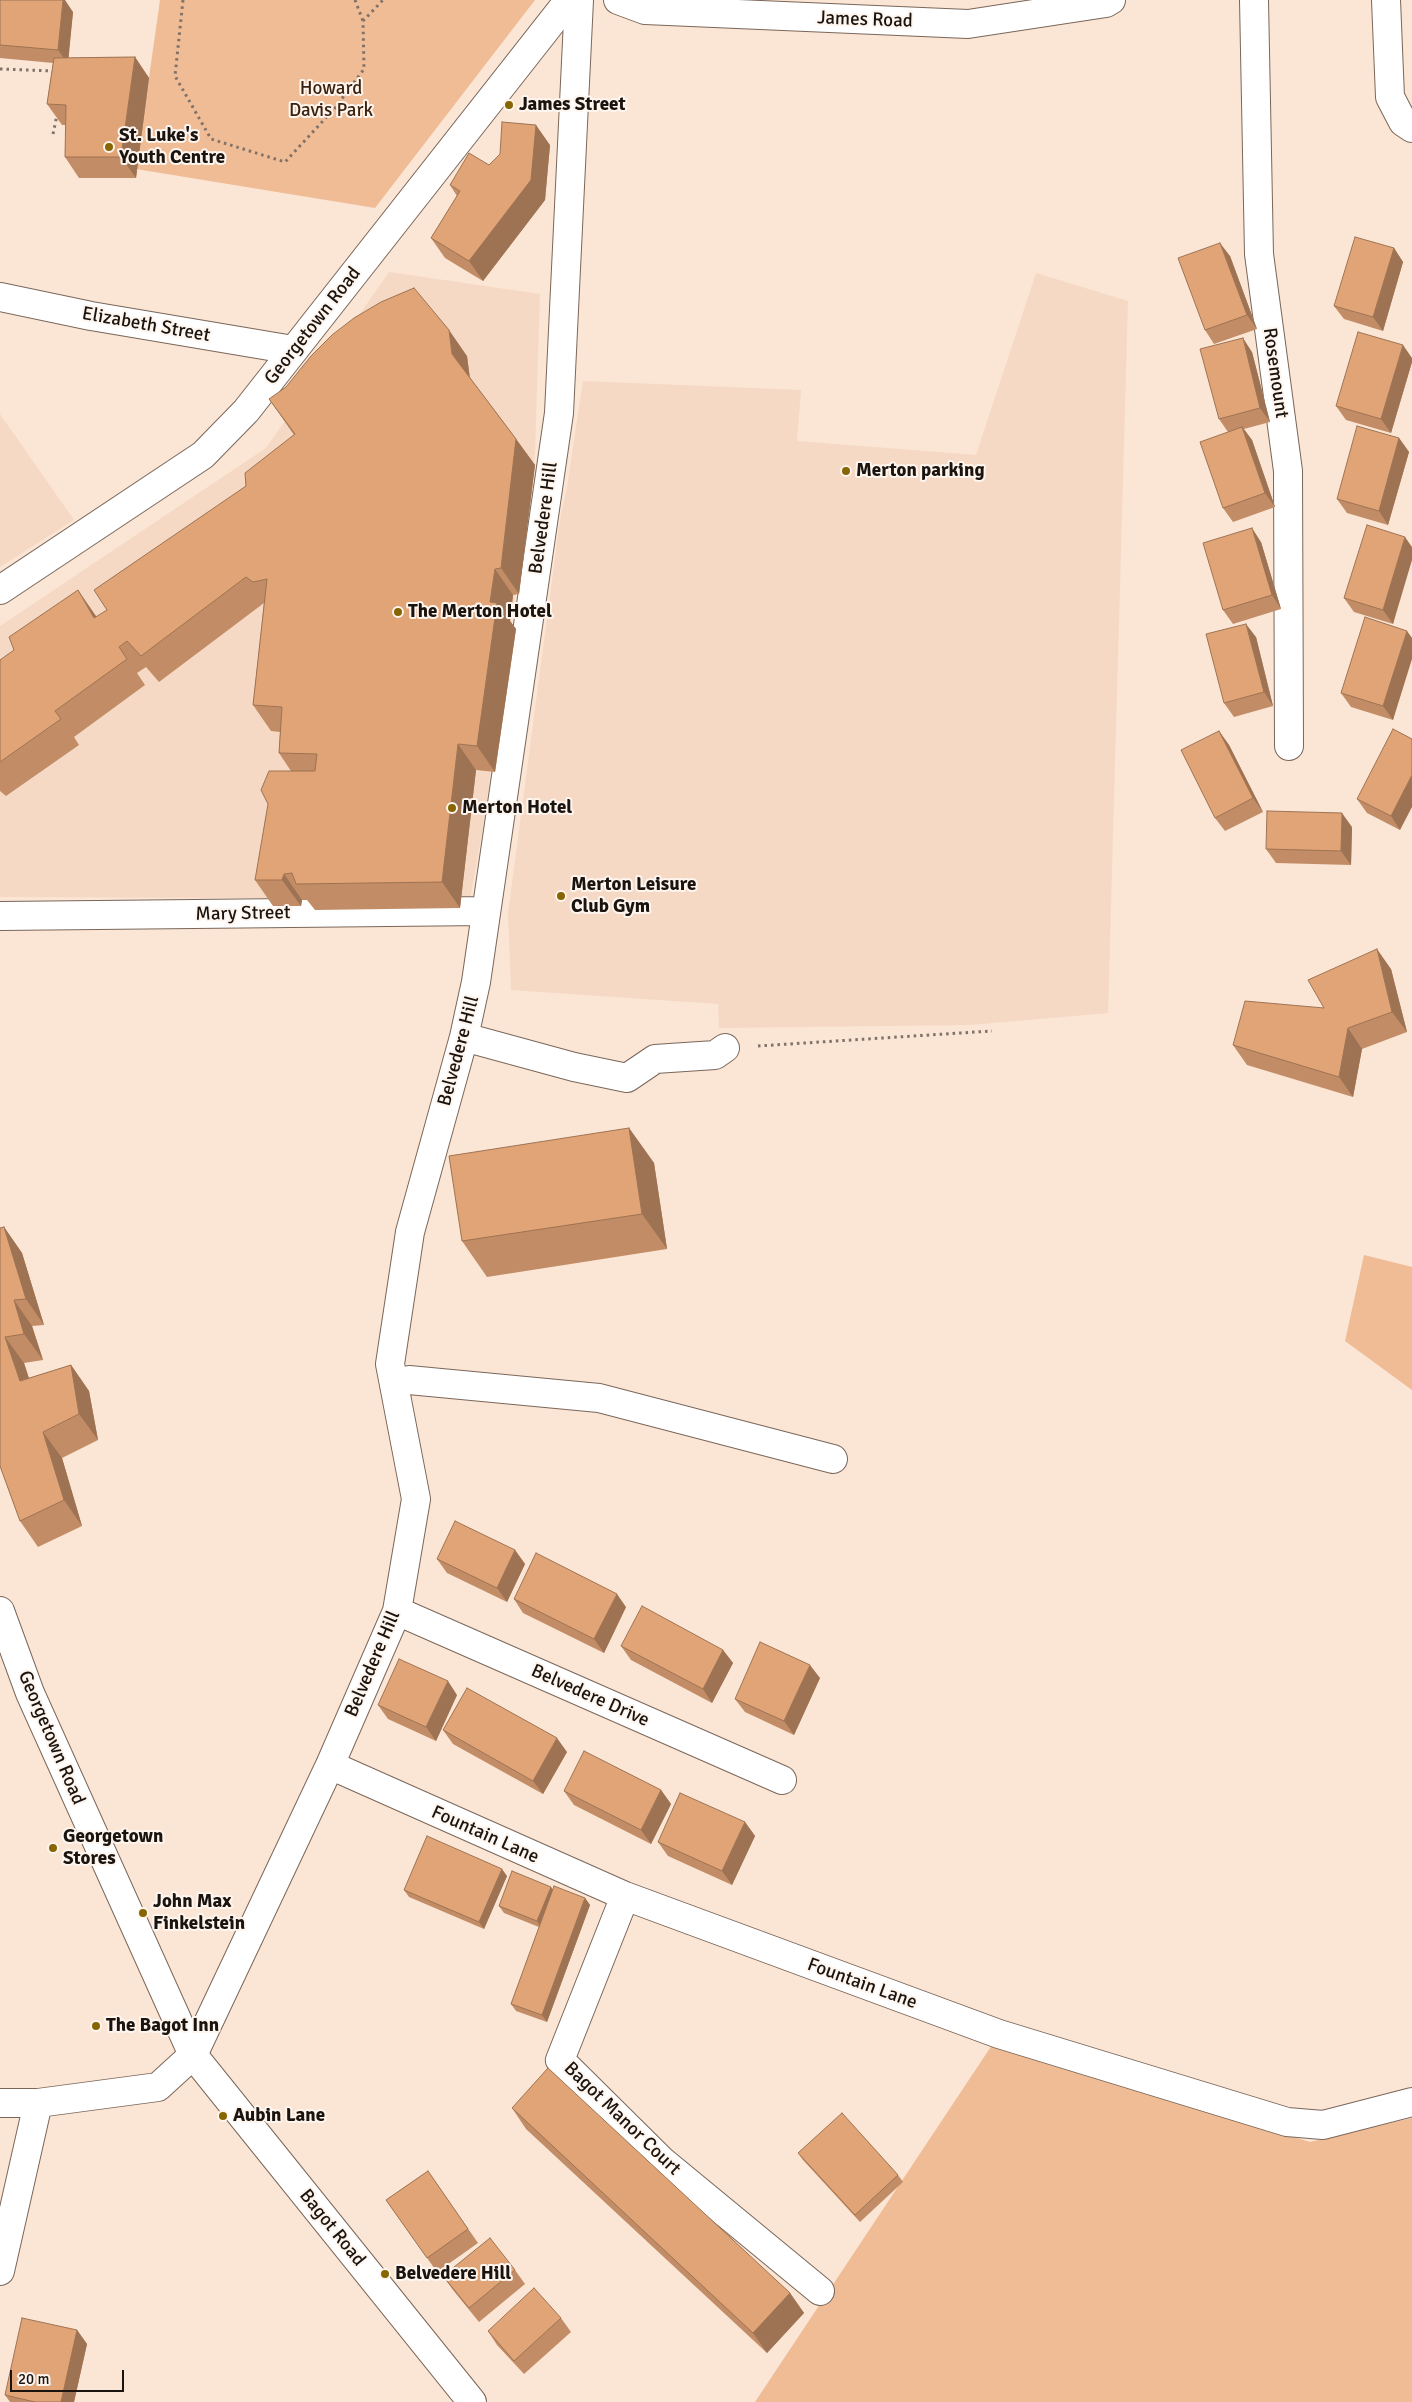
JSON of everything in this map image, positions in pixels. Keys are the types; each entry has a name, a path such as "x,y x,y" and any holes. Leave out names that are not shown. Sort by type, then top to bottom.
{"street":[{"name":"Georgetown Road","path":"0,590 203,455 246,411 568,0"},
{"name":"Belvedere Hill","path":"193,2055 330,1765 397,1611 416,1499 390,1364 410,1232 464,1037 476,982 559,413 579,0"},
{"name":"James Road","path":"618,0 645,10 968,24 1106,3 1111,0"},
{"name":"Rosemount","path":"1254,0 1259,254 1288,471 1289,746"},
{"path":"1386,0 1390,97 1403,122 1412,128"},
{"name":"Elizabeth Street","path":"0,297 91,316 293,350"},
{"name":"Mary Street","path":"0,916 485,911"},
{"path":"464,1037 574,1067 627,1078 655,1059 715,1055 725,1048"},
{"path":"394,1384 409,1380 599,1398 833,1459"},
{"name":"Belvedere Drive","path":"397,1611 782,1780"},
{"name":"Georgetown Road","path":"1,1619 30,1693 193,2055"},
{"name":"Fountain Lane","path":"330,1765 625,1896 999,2034 1286,2122 1322,2125 1412,2102"},
{"name":"Bagot Manor Court","path":"625,1896 560,2060 661,2160 820,2291"},
{"path":"0,2102 38,2103 158,2087 193,2055"},
{"name":"Bagot Road","path":"193,2055 472,2402"},
{"path":"0,2271 38,2103"}],"path":[{"path":"183,0 175,76 211,139 285,162 335,108 364,69 363,21 355,0"},
{"path":"363,21 383,0"},
{"path":"0,69 65,71"},
{"path":"53,134 58,107"},
{"path":"725,1048 992,1031"}],"shaded area":[{"path":"389,272 540,294 535,452 483,828 470,899 0,897 0,626 266,448"},
{"path":"1036,273 1128,301 1108,1013 970,1025 719,1028 718,1004 511,990 508,913 560,520 567,487 583,381 801,390 797,441 976,455"},
{"path":"0,414 74,520 0,567"}],"green space":[{"name":"Howard Davis Park","path":"160,0 535,0 375,208 136,169"},
{"path":"1364,1255 1412,1267 1412,1390 1345,1341"},
{"path":"992,2045 1310,2142 1412,2118 1412,2402 755,2402"}],"building":[{"path":"0,0 63,0 58,50 0,45"},
{"name":"St. Luke's Youth Centre","path":"135,57 121,157 65,157 66,105 47,104 54,58"},
{"path":"502,122 536,125 531,180 469,261 431,238 460,191 450,185 469,153 489,165 500,154"},
{"path":"1355,237 1394,248 1373,317 1334,306"},
{"path":"1220,243 1247,315 1205,330 1178,258"},
{"name":"The Merton Hotel","path":"414,288 449,330 452,354 516,439 501,568 495,569 490,602 497,603 477,746 458,744 442,882 296,884 292,873 284,874 282,880 255,880 268,804 261,790 269,771 315,771 317,754 279,753 282,707 253,705 267,579 253,582 246,577 141,656 127,641 119,647 127,659 55,711 61,719 0,762 0,660 14,650 9,637 78,590 94,618 107,610 94,590 246,486 245,473 295,434 269,399 286,387 311,356 332,335 354,318 381,302"},
{"path":"1358,332 1403,345 1381,419 1336,406"},
{"path":"1243,338 1260,408 1219,419 1200,349"},
{"path":"1357,426 1399,438 1379,511 1337,499"},
{"path":"1242,427 1265,493 1223,508 1200,442"},
{"path":"1367,525 1405,537 1383,610 1344,598"},
{"path":"1252,528 1272,595 1223,610 1203,543"},
{"path":"1365,617 1407,631 1383,706 1341,693"},
{"path":"1246,624 1264,692 1224,703 1206,634"},
{"path":"1393,729 1412,739 1412,775 1391,816 1357,799"},
{"path":"1219,731 1253,798 1215,818 1181,750"},
{"path":"1267,811 1342,813 1341,851 1266,849"},
{"path":"1377,949 1392,1012 1348,1028 1339,1077 1233,1045 1245,1001 1324,1008 1308,980"},
{"path":"629,1128 642,1214 462,1241 449,1156"},
{"path":"4,1227 26,1299 14,1300 24,1334 5,1337 20,1381 71,1365 79,1414 43,1432 64,1500 20,1521 0,1466 0,1228"},
{"path":"455,1521 515,1550 497,1588 437,1559"},
{"path":"536,1553 617,1594 594,1639 514,1599"},
{"path":"642,1606 723,1650 703,1689 621,1646"},
{"path":"760,1642 810,1665 784,1721 735,1699"},
{"path":"399,1659 448,1681 426,1727 378,1705"},
{"path":"467,1688 557,1738 533,1781 443,1730"},
{"path":"584,1751 661,1790 641,1830 564,1791"},
{"path":"680,1793 745,1822 722,1871 658,1842"},
{"path":"427,1836 502,1869 479,1922 404,1890"},
{"path":"512,1871 551,1887 537,1921 499,1906"},
{"path":"554,1886 585,1898 542,2015 511,2004"},
{"path":"548,2068 790,2293 753,2333 512,2108"},
{"path":"842,2113 898,2175 855,2215 798,2153"},
{"path":"428,2171 468,2229 427,2258 386,2200"},
{"path":"490,2238 515,2270 469,2308 443,2276"},
{"path":"534,2288 561,2318 514,2361 488,2331"},
{"path":"22,2318 77,2330 61,2402 35,2402 5,2395"}],"place":[{"name":"James Street","path":"509,105"},
{"name":"St. Luke's Youth Centre","path":"109,147"},
{"name":"Merton parking","path":"846,471"},
{"name":"The Merton Hotel","path":"398,612"},
{"name":"Merton Hotel","path":"452,808"},
{"name":"Merton Leisure Club Gym","path":"561,896"},
{"name":"Georgetown Stores","path":"53,1848"},
{"name":"John Max Finkelstein","path":"143,1913"},
{"name":"The Bagot Inn","path":"96,2026"},
{"name":"Aubin Lane","path":"223,2116"},
{"name":"Belvedere Hill","path":"385,2274"}]}
